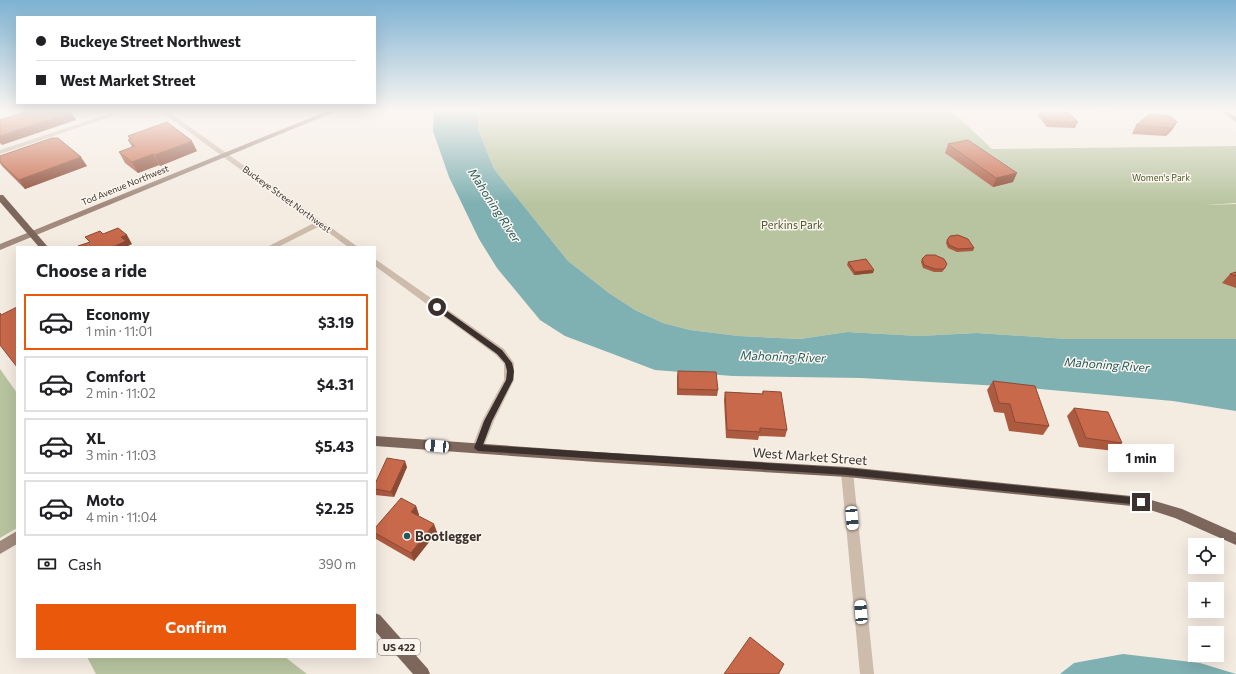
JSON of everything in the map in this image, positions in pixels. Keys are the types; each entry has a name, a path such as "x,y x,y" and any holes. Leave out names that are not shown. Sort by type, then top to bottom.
{"main road":[{"name":"Tod Avenue Northwest","path":"0,247 259,141"},
{"path":"0,197 43,246"},
{"name":"West Market Street","path":"376,441 847,472 1141,502 1164,507 1236,539"},
{"path":"0,548 16,538"},
{"name":"US 422","path":"376,621 423,674"}],"street":[{"path":"0,152 32,141"},
{"name":"Buckeye Street Northwest","path":"207,141 353,246"},
{"path":"273,246 320,223"},
{"path":"376,263 500,352 508,363 510,371 509,380 488,421 478,448"},
{"path":"847,472 867,674"}],"green space":[{"name":"Perkins Park","path":"483,141 984,141 992,149 1236,146 1236,203 1206,205 1236,204 1236,339 1067,339 977,333 919,336 847,332 800,339 739,336 690,330 663,323 635,310 609,293 568,261 494,169"},
{"path":"0,369 16,392 16,529 0,538"},
{"path":"88,658 286,658 307,674 96,674"}],"water":[{"name":"Mahoning River","path":"437,141 483,141 494,169 568,261 609,293 635,310 663,323 690,330 739,336 800,339 847,332 919,336 977,333 1067,339 1236,339 1236,411 1173,401 1018,387 861,378 733,376 655,370 565,336 540,320 497,268 479,239 449,177"},
{"path":"1123,654 1200,663 1236,674 1060,674 1074,663"}],"building":[{"path":"42,141 62,141 81,157 19,180 0,162 0,156"},
{"path":"130,141 191,141 132,162 119,152 135,146"},
{"path":"970,141 1017,173 996,178 948,144"},
{"path":"118,228 127,235 121,237 126,241 115,246 78,246 90,242 85,237 100,231 103,234"},
{"path":"958,235 968,239 974,248 958,249 949,245 947,240 950,236"},
{"path":"926,255 935,255 944,259 947,264 944,269 935,269 924,265 922,259"},
{"path":"866,259 874,270 855,272 848,262"},
{"path":"1236,272 1236,276 1230,274"},
{"path":"16,308 16,366 0,345 0,313 1,315"},
{"path":"678,371 716,372 718,390 678,389"},
{"path":"993,381 1035,386 1049,426 1015,422 1010,404 999,403"},
{"path":"763,391 781,392 787,430 760,428 760,432 727,430 725,392 763,394"},
{"path":"1074,408 1108,412 1122,443 1086,438"},
{"path":"387,458 405,461 391,492 376,489 376,482"},
{"name":"Bootlegger","path":"401,498 416,506 411,512 434,524 411,553 376,534 376,527"},
{"path":"750,637 784,664 778,674 724,674"}],"place":[{"name":"Bootlegger","path":"407,536"}],"route":[{"path":"437,307 500,352 508,363 510,371 509,380 488,421 478,448 596,457 847,472 1141,502"}],"park label":[{"name":"Women's Park","path":"1161,177"}]}
